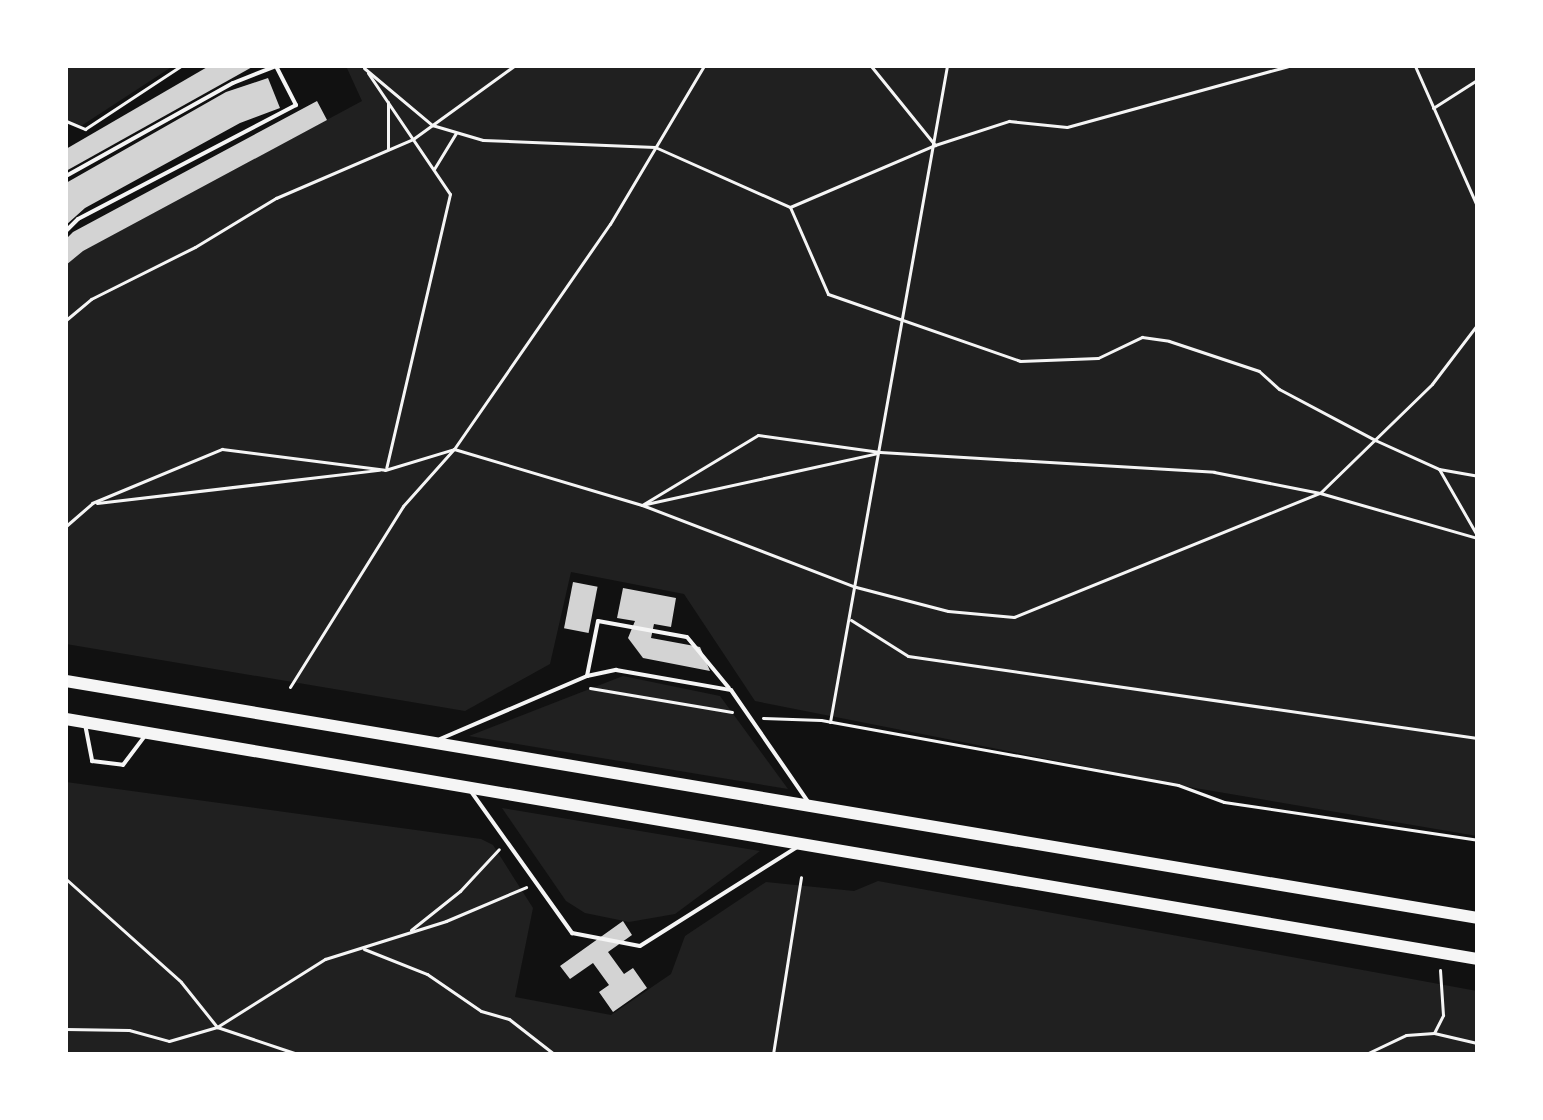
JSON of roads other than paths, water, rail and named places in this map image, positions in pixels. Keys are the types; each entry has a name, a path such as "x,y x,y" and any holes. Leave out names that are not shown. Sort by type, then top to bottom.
{"main road":[{"path":"66,681 436,740 1477,918"},
{"path":"66,719 1477,959"}],"lane":[{"path":"66,176 233,83 276,66 296,105 78,219 66,231"},
{"path":"587,676 598,621 687,637 731,690 811,804"},
{"path":"436,740 587,676 616,670 731,690"},
{"path":"84,722 92,761 123,765 148,733"},
{"path":"469,788 572,933 640,946 801,845"}]}
